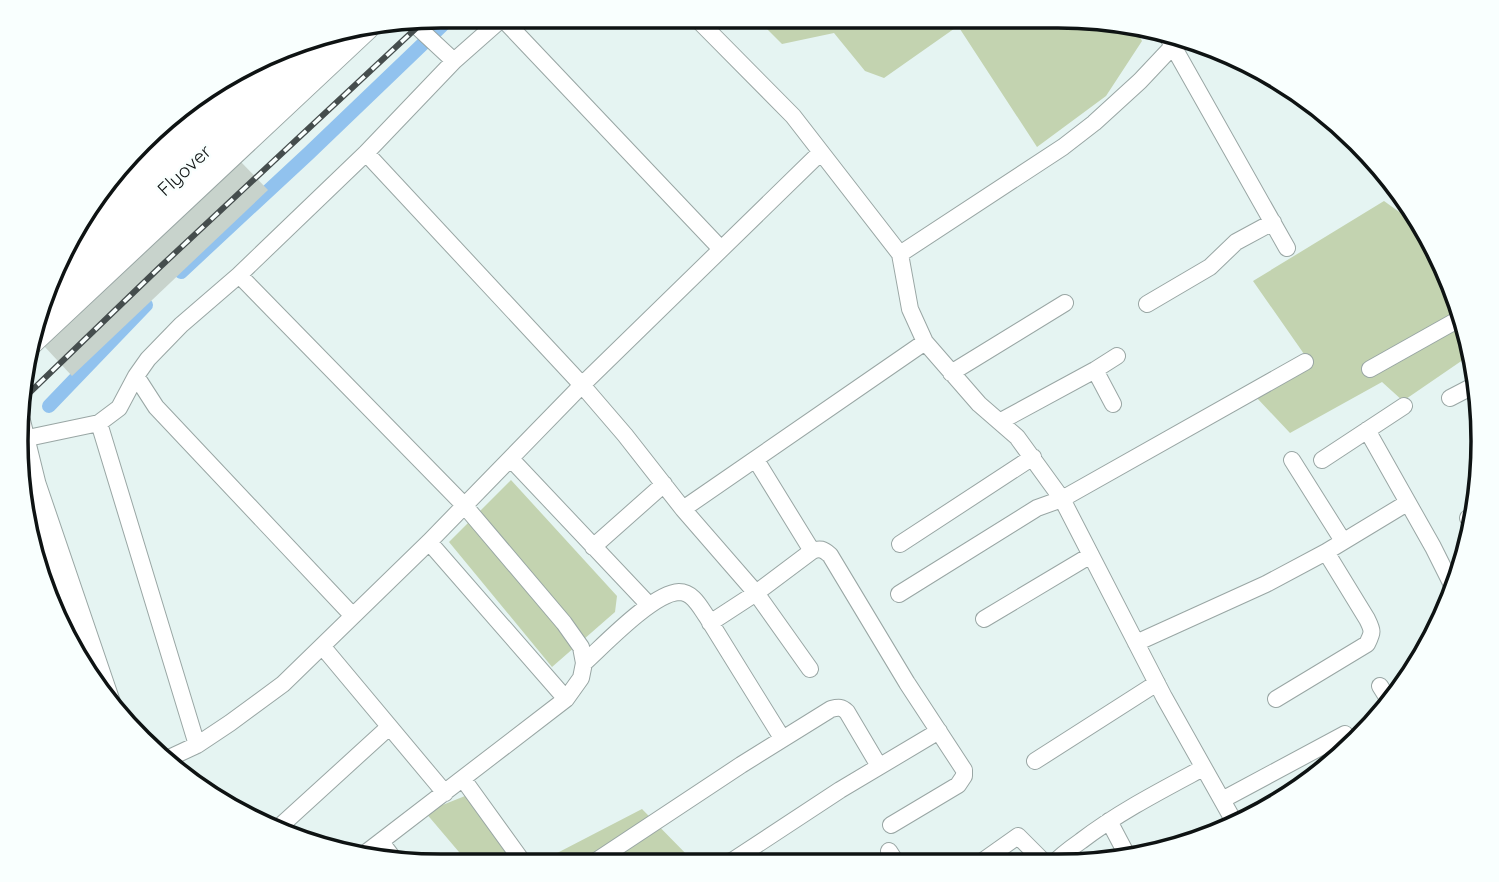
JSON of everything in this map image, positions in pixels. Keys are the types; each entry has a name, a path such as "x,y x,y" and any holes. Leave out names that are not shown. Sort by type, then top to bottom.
{"highway":[{"path":"43,332 358,36"},
{"name":"Flyover","path":"57,289 318,47"},
{"name":"Flyover","path":"80,240 262,69"},
{"path":"40,341 74,302"},
{"path":"29,463 95,666"}],"street":[{"path":"28,430 99,423 119,408 148,359 181,325 239,275 366,153 454,61 492,28"},
{"path":"514,28 721,249"},
{"path":"706,28 793,116 900,254 909,309 925,342 979,404 1017,437 1062,499 1157,683 1231,816"},
{"path":"419,29 454,61"},
{"path":"900,254 1063,147 1094,123 1140,81 1167,42"},
{"path":"1172,44 1287,248"},
{"path":"174,756 197,745 283,684 429,542 582,385 821,152"},
{"path":"366,153 582,385 756,593 810,669"},
{"path":"1147,304 1210,267 1236,242 1273,222"},
{"path":"239,275 464,505 564,623 581,647 584,663 581,678 566,698 373,848"},
{"path":"951,373 1065,303"},
{"path":"1370,369 1453,322"},
{"path":"683,509 925,342"},
{"path":"1001,421 1117,356"},
{"path":"899,594 1037,508 1062,499 1305,362"},
{"path":"1095,370 1113,404"},
{"path":"136,376 156,407 353,616"},
{"path":"1451,398 1467,389"},
{"path":"1322,460 1404,406"},
{"path":"99,423 197,745"},
{"path":"1367,430 1448,577"},
{"path":"901,544 1033,457"},
{"path":"511,459 649,605"},
{"path":"756,460 812,551"},
{"path":"1292,460 1343,541"},
{"path":"593,547 664,484"},
{"path":"1136,643 1266,583 1326,552 1407,503"},
{"path":"429,542 566,698"},
{"path":"710,623 812,551 824,550 830,555 907,683 960,763 964,776 958,785 891,825"},
{"path":"1276,699 1367,644 1372,634 1367,619 1326,552"},
{"path":"984,619 1091,555"},
{"path":"584,663 649,605 679,592 688,594 696,601 782,738"},
{"path":"322,646 444,793"},
{"path":"1035,761 1157,683"},
{"path":"1380,686 1385,694"},
{"path":"607,854 782,738 831,709 838,707 847,712 879,766"},
{"path":"283,823 389,727"},
{"path":"743,854 879,766 939,731"},
{"path":"1222,800 1345,734"},
{"path":"1064,854 1109,821 1203,768"},
{"path":"463,779 517,854"},
{"path":"1109,821 1123,848"},
{"path":"993,854 1018,836 1036,854"},
{"path":"381,842 387,850"}],"green space":[{"path":"766,28 955,28 884,78 865,71 834,33 782,44"},
{"path":"959,28 1085,29 1139,36 1142,41 1106,96 1037,147"},
{"path":"1384,201 1402,214 1428,258 1449,308 1463,360 1403,401 1382,382 1290,433 1256,397 1311,364 1253,281"},
{"path":"511,480 617,596 615,612 552,667 449,542"},
{"path":"465,796 522,854 461,854 425,812"},
{"path":"642,809 686,854 555,854"},
{"path":"739,849 763,854 723,854"}],"building":[{"path":"240,161 268,190 72,376 44,346"}],"waterway":[{"path":"181,272 439,28"},
{"path":"49,406 146,305"}],"railway":[{"path":"32,391 415,29"}]}
